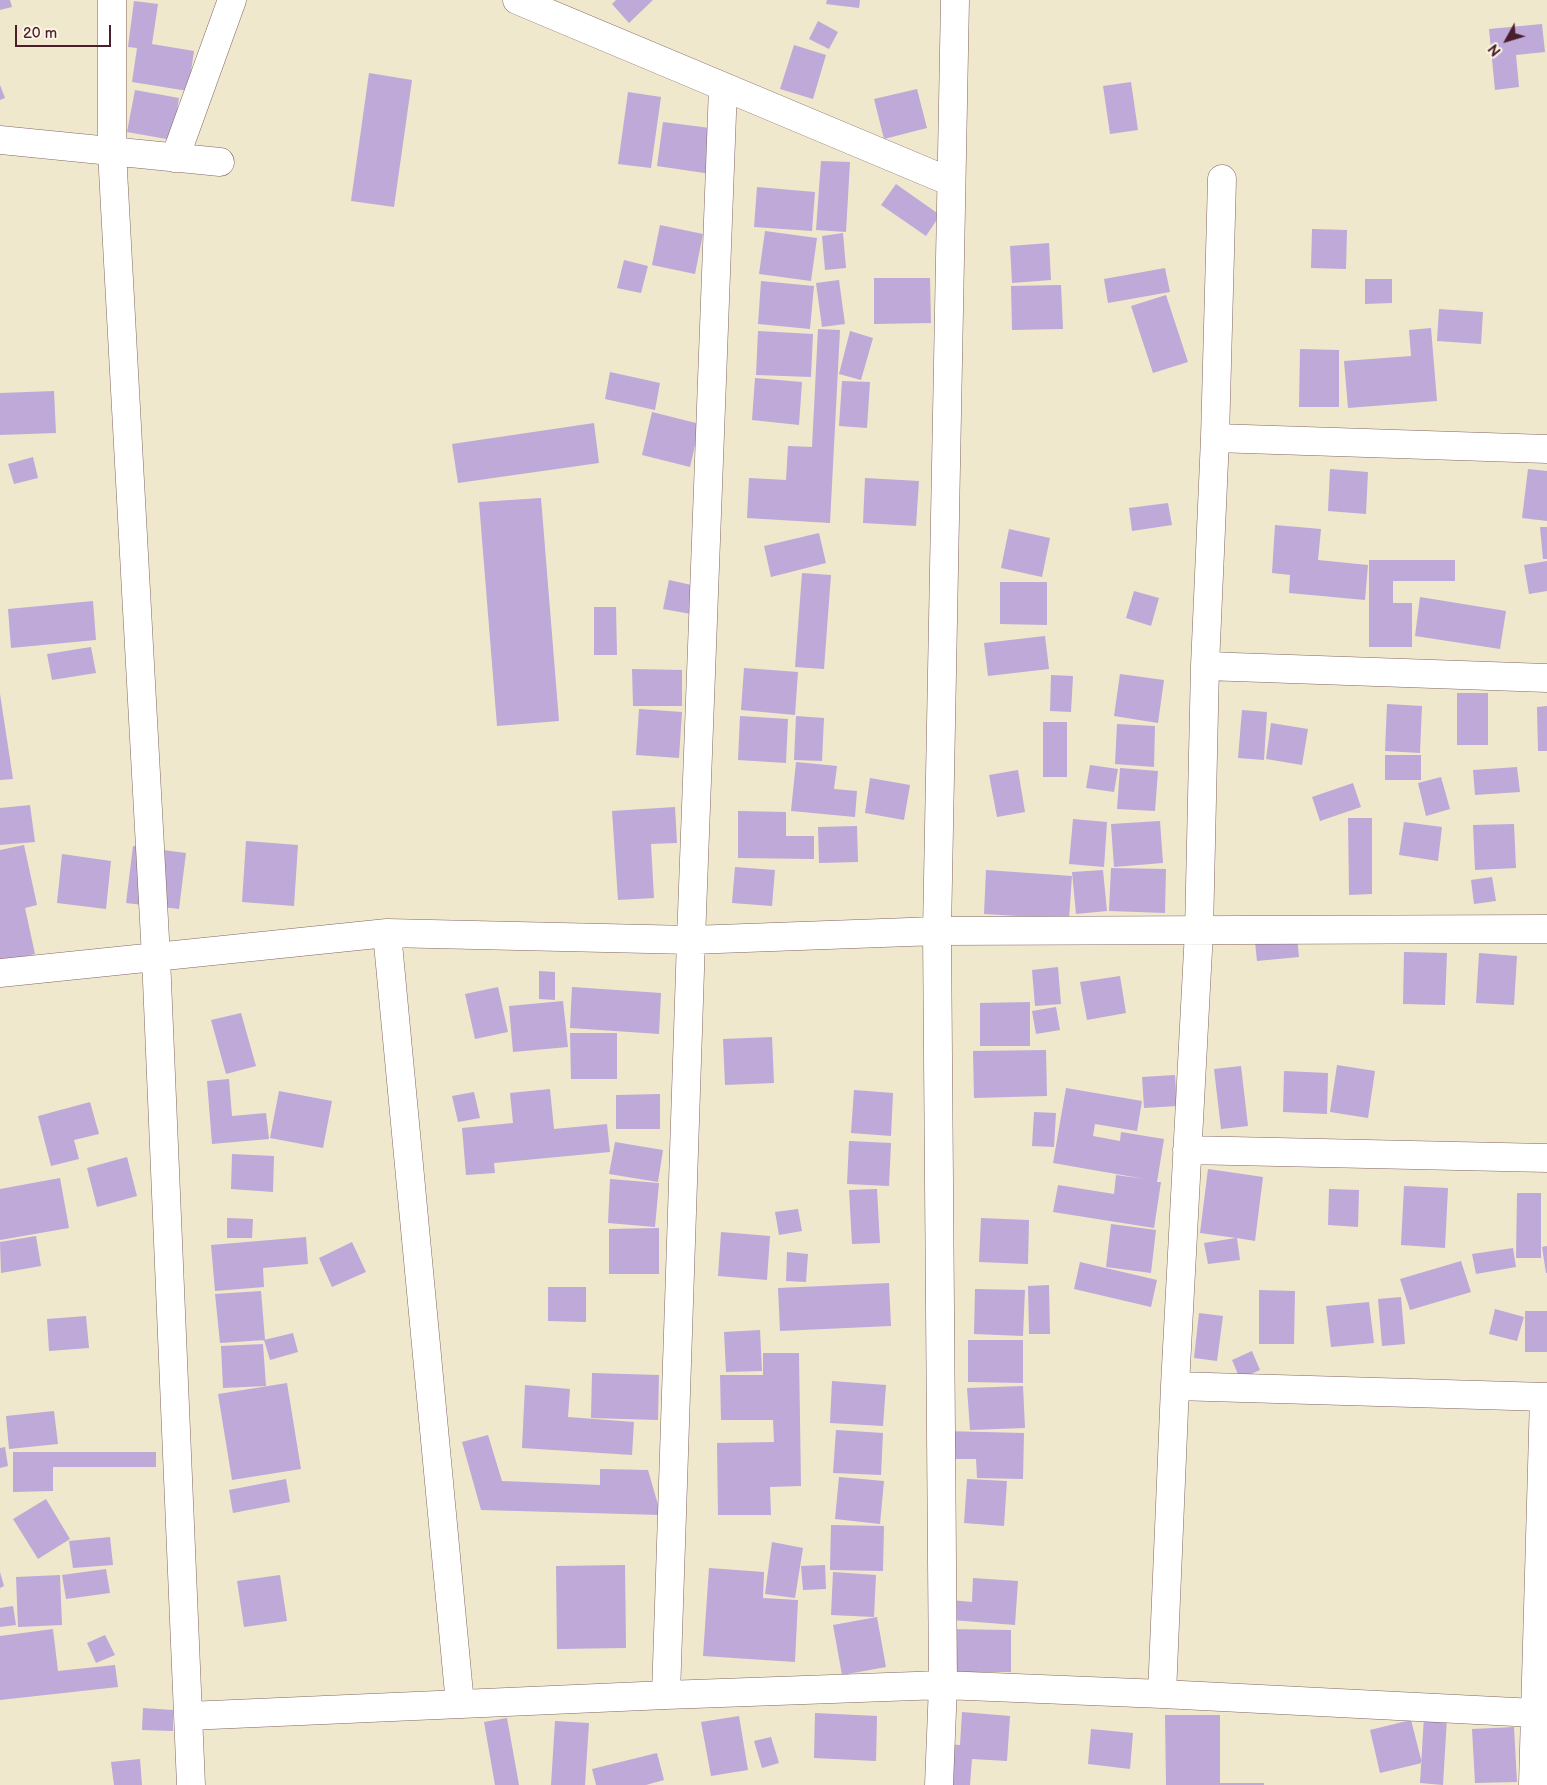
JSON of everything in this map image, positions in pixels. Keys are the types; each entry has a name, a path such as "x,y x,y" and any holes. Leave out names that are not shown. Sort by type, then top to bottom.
{"street":[{"path":"112,0 112,152 156,957 191,1785"},
{"path":"175,158 232,0"},
{"path":"517,0 951,182"},
{"path":"939,1785 943,1685 937,931 955,0"},
{"path":"666,1695 690,940 723,87"},
{"path":"0,140 220,162"},
{"path":"1162,1694 1175,1386 1199,931 1205,666 1215,438 1222,179"},
{"path":"1215,438 1547,449"},
{"path":"1205,666 1547,678"},
{"path":"0,973 387,933 690,940 937,931 1547,930"},
{"path":"387,933 460,1704"},
{"path":"1187,1150 1547,1158"},
{"path":"1175,1386 1545,1397 1533,1785"},
{"path":"188,1716 943,1685 1535,1713"}],"building":[{"path":"0,0 10,0 12,7 0,10"},
{"path":"616,0 653,0 629,23 612,4"},
{"path":"827,0 860,0 859,8 826,4"},
{"path":"134,1 158,4 152,44 194,51 188,91 132,82 137,48 128,47"},
{"path":"818,21 838,32 829,49 809,39"},
{"path":"1542,24 1545,52 1516,55 1519,87 1495,90 1489,29"},
{"path":"794,45 826,55 813,99 780,89"},
{"path":"369,73 412,80 394,207 351,201"},
{"path":"1131,82 1138,130 1110,134 1103,86"},
{"path":"0,85 5,98 0,100"},
{"path":"917,89 927,128 884,139 874,99"},
{"path":"135,90 179,98 172,140 127,132"},
{"path":"628,92 661,97 651,168 618,164"},
{"path":"663,122 718,129 711,174 657,166"},
{"path":"821,161 850,162 846,232 816,230"},
{"path":"896,184 940,215 926,236 881,205"},
{"path":"757,187 815,192 812,231 754,227"},
{"path":"660,225 703,234 695,274 652,265"},
{"path":"1312,229 1347,230 1346,269 1311,268"},
{"path":"765,231 817,238 811,281 759,274"},
{"path":"843,233 846,268 825,270 822,236"},
{"path":"1049,243 1051,280 1012,283 1010,246"},
{"path":"624,260 648,266 641,293 617,288"},
{"path":"1165,268 1170,292 1108,303 1104,279"},
{"path":"874,278 930,278 931,323 874,324"},
{"path":"1365,279 1392,279 1392,303 1365,304"},
{"path":"839,280 845,324 822,327 816,283"},
{"path":"761,281 814,286 810,329 758,324"},
{"path":"1061,285 1063,329 1012,330 1011,286"},
{"path":"1166,295 1188,362 1153,373 1131,306"},
{"path":"1439,309 1483,312 1481,344 1437,341"},
{"path":"1431,328 1437,401 1348,408 1344,361 1411,356 1409,330"},
{"path":"818,329 840,330 830,523 747,518 749,478 786,480 788,446 812,447"},
{"path":"758,331 813,334 811,377 756,375"},
{"path":"850,331 873,338 861,380 839,374"},
{"path":"1300,349 1339,350 1339,407 1299,407"},
{"path":"610,372 660,383 655,410 605,399"},
{"path":"755,378 802,382 799,425 752,420"},
{"path":"842,381 870,382 867,428 839,426"},
{"path":"54,391 56,433 0,435 0,393"},
{"path":"652,412 700,424 690,467 642,455"},
{"path":"594,423 599,463 458,483 452,444"},
{"path":"33,457 38,478 14,484 8,464"},
{"path":"1330,469 1368,472 1366,514 1328,511"},
{"path":"1528,469 1547,471 1547,521 1522,518"},
{"path":"865,478 919,481 916,526 863,523"},
{"path":"541,498 559,721 497,726 479,502"},
{"path":"1168,503 1172,525 1132,531 1129,508"},
{"path":"1275,525 1321,529 1318,560 1368,565 1365,600 1289,593 1290,575 1272,573"},
{"path":"1540,527 1547,527 1547,559 1543,559"},
{"path":"1009,529 1050,538 1042,577 1001,568"},
{"path":"819,533 826,563 771,577 764,546"},
{"path":"1369,560 1455,560 1455,581 1393,581 1393,603 1412,603 1412,647 1369,647"},
{"path":"1547,561 1547,591 1529,594 1524,565"},
{"path":"802,573 831,575 824,669 795,667"},
{"path":"669,580 696,586 691,614 663,609"},
{"path":"1000,582 1047,582 1047,625 1000,624"},
{"path":"1134,591 1159,598 1151,626 1126,618"},
{"path":"1420,597 1506,611 1500,649 1415,636"},
{"path":"93,601 96,640 11,648 8,609"},
{"path":"594,607 616,607 617,655 594,655"},
{"path":"1045,636 1049,669 988,676 984,643"},
{"path":"91,647 96,673 52,680 47,654"},
{"path":"744,668 798,672 795,715 741,710"},
{"path":"632,669 682,670 682,706 633,706"},
{"path":"1120,674 1164,680 1158,723 1114,716"},
{"path":"1051,675 1073,676 1071,712 1050,711"},
{"path":"1457,693 1488,693 1488,745 1457,745"},
{"path":"0,694 13,779 0,780"},
{"path":"1387,704 1422,706 1420,753 1385,751"},
{"path":"1547,706 1547,751 1538,751 1537,707"},
{"path":"639,709 682,712 679,758 636,755"},
{"path":"1242,710 1267,712 1264,760 1238,758"},
{"path":"740,716 788,719 786,763 738,760"},
{"path":"796,716 824,718 822,761 794,760"},
{"path":"1043,722 1067,722 1067,777 1043,777"},
{"path":"1271,723 1308,729 1302,765 1266,759"},
{"path":"1117,724 1155,726 1154,767 1115,764"},
{"path":"1385,755 1421,755 1421,780 1385,780"},
{"path":"796,762 837,766 834,789 857,791 855,817 791,811"},
{"path":"1090,765 1118,769 1114,792 1086,788"},
{"path":"1517,767 1520,792 1475,795 1473,770"},
{"path":"1120,768 1158,771 1155,811 1117,809"},
{"path":"1018,770 1025,812 997,817 989,775"},
{"path":"1441,777 1450,809 1426,816 1418,783"},
{"path":"870,778 910,785 904,820 865,813"},
{"path":"1353,783 1361,807 1320,821 1312,797"},
{"path":"30,805 35,842 0,845 0,808"},
{"path":"675,807 677,843 651,844 654,898 618,900 612,811"},
{"path":"738,811 786,812 786,836 814,836 814,859 738,858"},
{"path":"1348,818 1372,818 1372,894 1349,895"},
{"path":"1073,819 1107,822 1104,867 1069,864"},
{"path":"1160,821 1163,863 1114,867 1111,824"},
{"path":"1404,822 1442,827 1438,861 1399,855"},
{"path":"1514,824 1516,868 1475,870 1473,825"},
{"path":"857,826 858,862 819,863 818,827"},
{"path":"246,841 298,845 294,906 242,902"},
{"path":"24,845 37,905 25,908 35,954 0,962 0,850"},
{"path":"133,846 186,853 179,909 126,903"},
{"path":"62,854 111,861 106,909 57,903"},
{"path":"735,867 775,870 772,906 732,903"},
{"path":"1111,868 1166,869 1165,913 1109,911"},
{"path":"986,870 1072,876 1069,919 984,914"},
{"path":"1103,870 1107,911 1076,914 1072,872"},
{"path":"1492,877 1496,901 1474,904 1471,880"},
{"path":"1297,937 1299,957 1257,961 1255,942"},
{"path":"1404,952 1447,953 1445,1005 1403,1004"},
{"path":"1479,953 1517,956 1514,1005 1476,1003"},
{"path":"1058,967 1061,1004 1035,1006 1032,970"},
{"path":"539,971 555,972 555,1000 539,999"},
{"path":"1120,976 1126,1013 1087,1020 1080,982"},
{"path":"498,987 508,1032 475,1039 465,994"},
{"path":"572,987 661,993 659,1034 570,1028"},
{"path":"563,1001 568,1047 513,1052 509,1006"},
{"path":"1030,1002 1030,1046 980,1046 980,1003"},
{"path":"1056,1007 1060,1030 1036,1034 1032,1011"},
{"path":"241,1013 256,1066 226,1074 211,1020"},
{"path":"570,1033 617,1033 617,1079 571,1079"},
{"path":"772,1037 774,1083 725,1085 723,1039"},
{"path":"1046,1050 1047,1096 974,1098 973,1051"},
{"path":"1337,1065 1375,1071 1368,1118 1330,1112"},
{"path":"1241,1066 1248,1126 1221,1129 1214,1069"},
{"path":"1284,1071 1328,1073 1327,1114 1283,1112"},
{"path":"1175,1075 1177,1106 1144,1108 1142,1077"},
{"path":"229,1079 232,1116 266,1113 269,1139 212,1144 207,1081"},
{"path":"1066,1088 1142,1101 1137,1131 1095,1124 1093,1136 1120,1141 1121,1132 1164,1139 1157,1182 1161,1182 1154,1228 1053,1212 1058,1185 1114,1194 1116,1175 1145,1179 1053,1163"},
{"path":"550,1089 554,1129 607,1124 610,1152 494,1163 495,1173 466,1175 462,1128 513,1123 510,1093"},
{"path":"854,1090 893,1093 891,1136 851,1133"},
{"path":"279,1091 332,1101 323,1148 270,1138"},
{"path":"474,1092 480,1118 458,1122 452,1096"},
{"path":"660,1094 660,1129 616,1129 616,1095"},
{"path":"90,1102 99,1134 74,1140 79,1159 51,1166 38,1116"},
{"path":"1034,1112 1056,1113 1054,1147 1032,1146"},
{"path":"849,1141 891,1143 889,1186 847,1184"},
{"path":"615,1142 663,1150 658,1182 609,1174"},
{"path":"232,1154 274,1156 273,1192 231,1189"},
{"path":"127,1157 137,1196 97,1207 87,1168"},
{"path":"1208,1169 1263,1177 1255,1241 1237,1238 1240,1260 1208,1264 1204,1243 1236,1238 1200,1233"},
{"path":"60,1178 69,1228 0,1240 0,1189"},
{"path":"610,1179 659,1183 655,1227 608,1223"},
{"path":"1404,1186 1448,1188 1445,1248 1401,1245"},
{"path":"877,1189 880,1243 852,1244 849,1190"},
{"path":"1329,1189 1359,1190 1358,1227 1328,1225"},
{"path":"1517,1193 1541,1193 1541,1258 1516,1258"},
{"path":"798,1209 802,1231 779,1235 775,1212"},
{"path":"227,1218 253,1219 252,1238 227,1238"},
{"path":"981,1218 1029,1220 1028,1264 979,1262"},
{"path":"1111,1224 1156,1230 1151,1273 1106,1267"},
{"path":"659,1228 659,1274 609,1274 609,1229"},
{"path":"721,1232 770,1236 767,1280 718,1276"},
{"path":"36,1236 41,1266 1,1273 0,1242"},
{"path":"306,1237 308,1264 263,1268 264,1287 215,1291 211,1245"},
{"path":"352,1242 366,1272 332,1287 319,1258"},
{"path":"1547,1246 1547,1273 1546,1273 1542,1247"},
{"path":"1513,1248 1516,1267 1476,1274 1472,1254"},
{"path":"787,1252 808,1254 806,1282 786,1281"},
{"path":"1461,1261 1471,1292 1410,1310 1400,1279"},
{"path":"1080,1262 1157,1280 1151,1307 1074,1289"},
{"path":"889,1283 891,1326 780,1331 778,1288"},
{"path":"1049,1285 1050,1334 1029,1334 1028,1286"},
{"path":"548,1287 586,1287 586,1322 548,1321"},
{"path":"975,1289 1025,1290 1023,1336 974,1334"},
{"path":"1259,1290 1295,1291 1294,1344 1259,1344"},
{"path":"261,1291 265,1340 220,1343 215,1294"},
{"path":"1401,1297 1405,1344 1382,1346 1378,1299"},
{"path":"1369,1302 1374,1343 1331,1347 1326,1306"},
{"path":"1495,1309 1524,1317 1517,1341 1489,1334"},
{"path":"1525,1311 1547,1311 1547,1352 1525,1352"},
{"path":"1199,1313 1223,1316 1217,1361 1194,1358"},
{"path":"86,1316 89,1348 49,1351 47,1319"},
{"path":"760,1330 762,1371 726,1372 724,1332"},
{"path":"293,1333 298,1352 270,1360 264,1340"},
{"path":"968,1340 1023,1340 1023,1383 968,1382"},
{"path":"263,1344 266,1386 223,1388 221,1346"},
{"path":"1252,1351 1260,1370 1240,1379 1232,1360"},
{"path":"763,1353 799,1353 801,1486 770,1487 771,1515 718,1515 717,1443 774,1442 773,1420 721,1420 720,1375 763,1375"},
{"path":"592,1373 659,1375 658,1420 591,1418"},
{"path":"832,1381 886,1385 883,1426 830,1423"},
{"path":"287,1383 301,1469 232,1480 218,1394"},
{"path":"525,1385 570,1389 568,1417 634,1422 632,1455 522,1448"},
{"path":"1023,1386 1025,1428 970,1430 967,1388"},
{"path":"54,1411 58,1444 9,1449 6,1416"},
{"path":"836,1430 883,1433 881,1475 833,1473"},
{"path":"943,1431 1024,1433 1023,1479 977,1478 976,1459 943,1459"},
{"path":"488,1435 502,1481 600,1485 600,1469 648,1470 661,1515 481,1510 462,1442"},
{"path":"5,1447 8,1466 0,1468 0,1448"},
{"path":"13,1452 156,1452 156,1467 53,1467 53,1491 13,1492"},
{"path":"839,1477 884,1481 880,1524 835,1519"},
{"path":"286,1479 290,1502 233,1513 229,1490"},
{"path":"967,1479 1007,1481 1004,1526 964,1523"},
{"path":"46,1499 70,1539 38,1559 13,1519"},
{"path":"831,1525 884,1526 883,1571 830,1570"},
{"path":"110,1537 113,1565 73,1568 69,1541"},
{"path":"772,1542 803,1548 795,1598 765,1594"},
{"path":"625,1565 626,1648 557,1649 556,1566"},
{"path":"825,1565 826,1589 803,1590 801,1566"},
{"path":"709,1568 764,1572 763,1598 798,1600 795,1662 703,1656"},
{"path":"106,1569 110,1593 66,1599 62,1575"},
{"path":"0,1572 4,1586 0,1588"},
{"path":"833,1572 876,1575 874,1617 831,1615"},
{"path":"60,1575 62,1625 18,1627 16,1577"},
{"path":"280,1575 287,1621 244,1627 237,1581"},
{"path":"973,1578 1018,1581 1015,1625 939,1619 940,1599 972,1602"},
{"path":"13,1606 16,1625 0,1627 0,1608"},
{"path":"877,1617 886,1667 842,1675 833,1625"},
{"path":"53,1629 58,1671 115,1665 118,1687 0,1700 0,1636"},
{"path":"943,1629 1011,1630 1011,1672 943,1672"},
{"path":"105,1635 115,1655 96,1663 87,1643"},
{"path":"143,1708 173,1710 173,1731 142,1730"},
{"path":"962,1712 1010,1716 1007,1761 972,1759 970,1785 944,1785 946,1744 960,1745"},
{"path":"815,1713 877,1716 876,1761 814,1758"},
{"path":"1165,1715 1220,1715 1220,1783 1264,1783 1264,1785 1166,1785"},
{"path":"739,1716 748,1770 711,1776 701,1722"},
{"path":"1424,1716 1447,1718 1443,1785 1420,1783"},
{"path":"507,1718 519,1785 495,1785 484,1722"},
{"path":"1411,1720 1422,1763 1380,1773 1370,1730"},
{"path":"555,1721 589,1723 585,1785 551,1785"},
{"path":"1514,1727 1517,1782 1475,1783 1472,1729"},
{"path":"1091,1729 1133,1733 1130,1769 1088,1764"},
{"path":"771,1737 779,1763 762,1768 754,1741"},
{"path":"657,1753 664,1780 646,1785 596,1785 592,1769"},
{"path":"140,1759 142,1785 114,1785 111,1762"}]}
